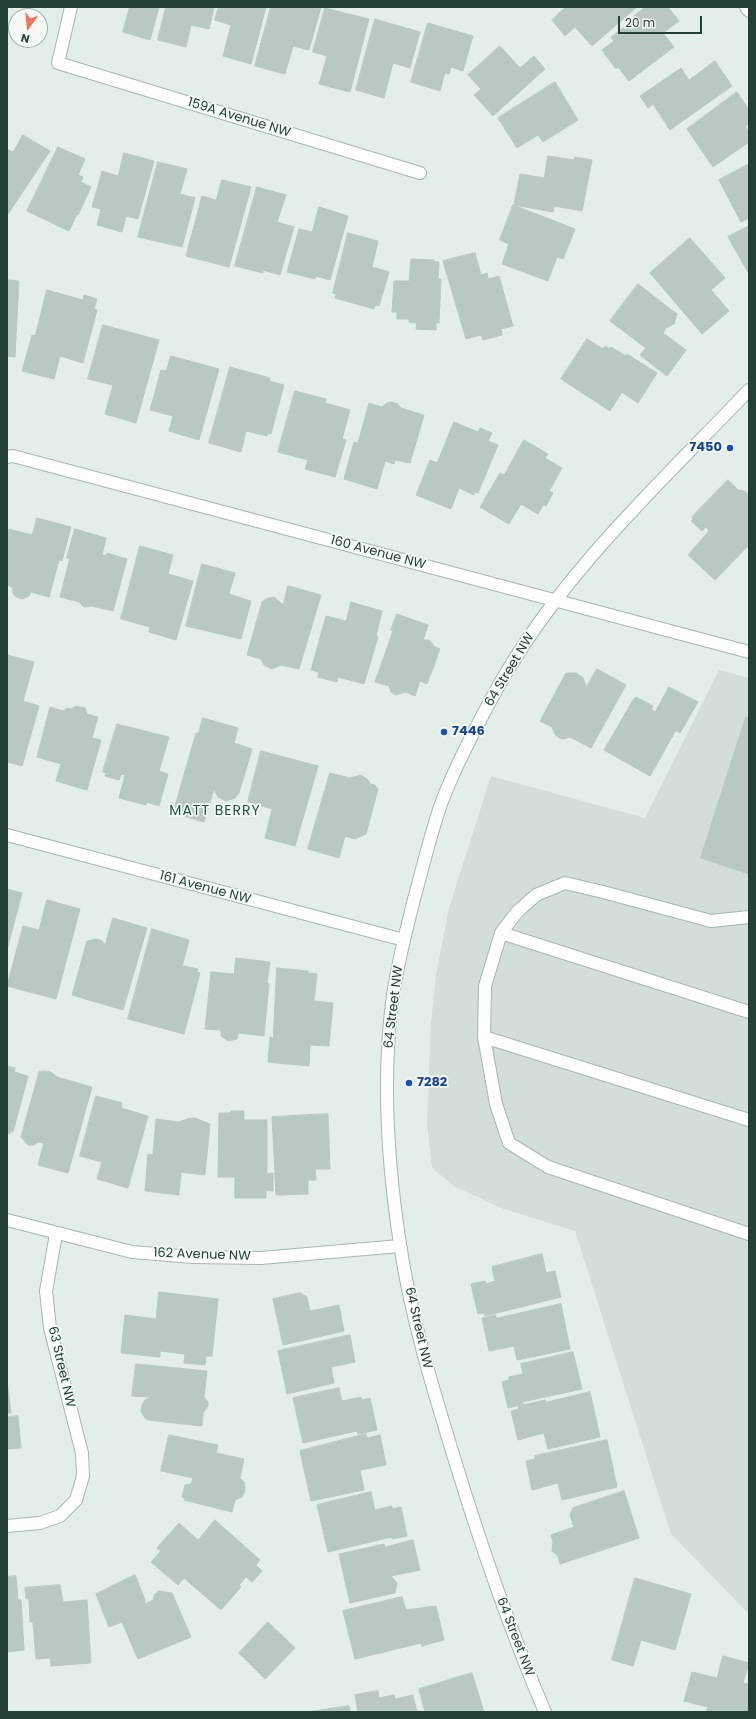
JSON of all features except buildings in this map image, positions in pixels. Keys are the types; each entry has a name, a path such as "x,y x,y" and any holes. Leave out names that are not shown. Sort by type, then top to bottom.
{"street":[{"name":"159A Avenue NW","path":"71,7 58,63 420,173"},
{"path":"746,7 749,11"},
{"name":"64 Street NW","path":"545,1712 523,1660 486,1562 439,1410 419,1337 400,1246 389,1145 387,1068 392,1003 404,940 442,802 472,737 499,685 525,644 556,601 605,539 749,390"},
{"name":"160 Avenue NW","path":"7,457 13,456 749,652"},
{"name":"161 Avenue NW","path":"7,835 404,940"},
{"path":"749,918 711,921 565,883 536,895 517,912 501,933 485,986 484,1037 496,1104 509,1143 548,1167 749,1234"},
{"path":"501,933 749,1012"},
{"path":"484,1037 749,1120"},
{"name":"162 Avenue NW","path":"7,1220 56,1234 132,1252 193,1257 261,1258 400,1246"},
{"name":"63 Street NW","path":"7,1526 40,1523 60,1516 76,1500 83,1476 82,1453 50,1328 46,1291 56,1234"}],"shaded area":[{"path":"719,670 749,678 749,1614 671,1534 575,1231 501,1208 454,1186 432,1168 427,1124 431,1022 436,975 449,908 491,776 645,818"}],"place":[{"name":"7450","path":"730,448"},
{"name":"7446","path":"444,732"},
{"name":"7282","path":"409,1083"}],"district":[{"name":"MATT BERRY","path":"215,811"}]}
